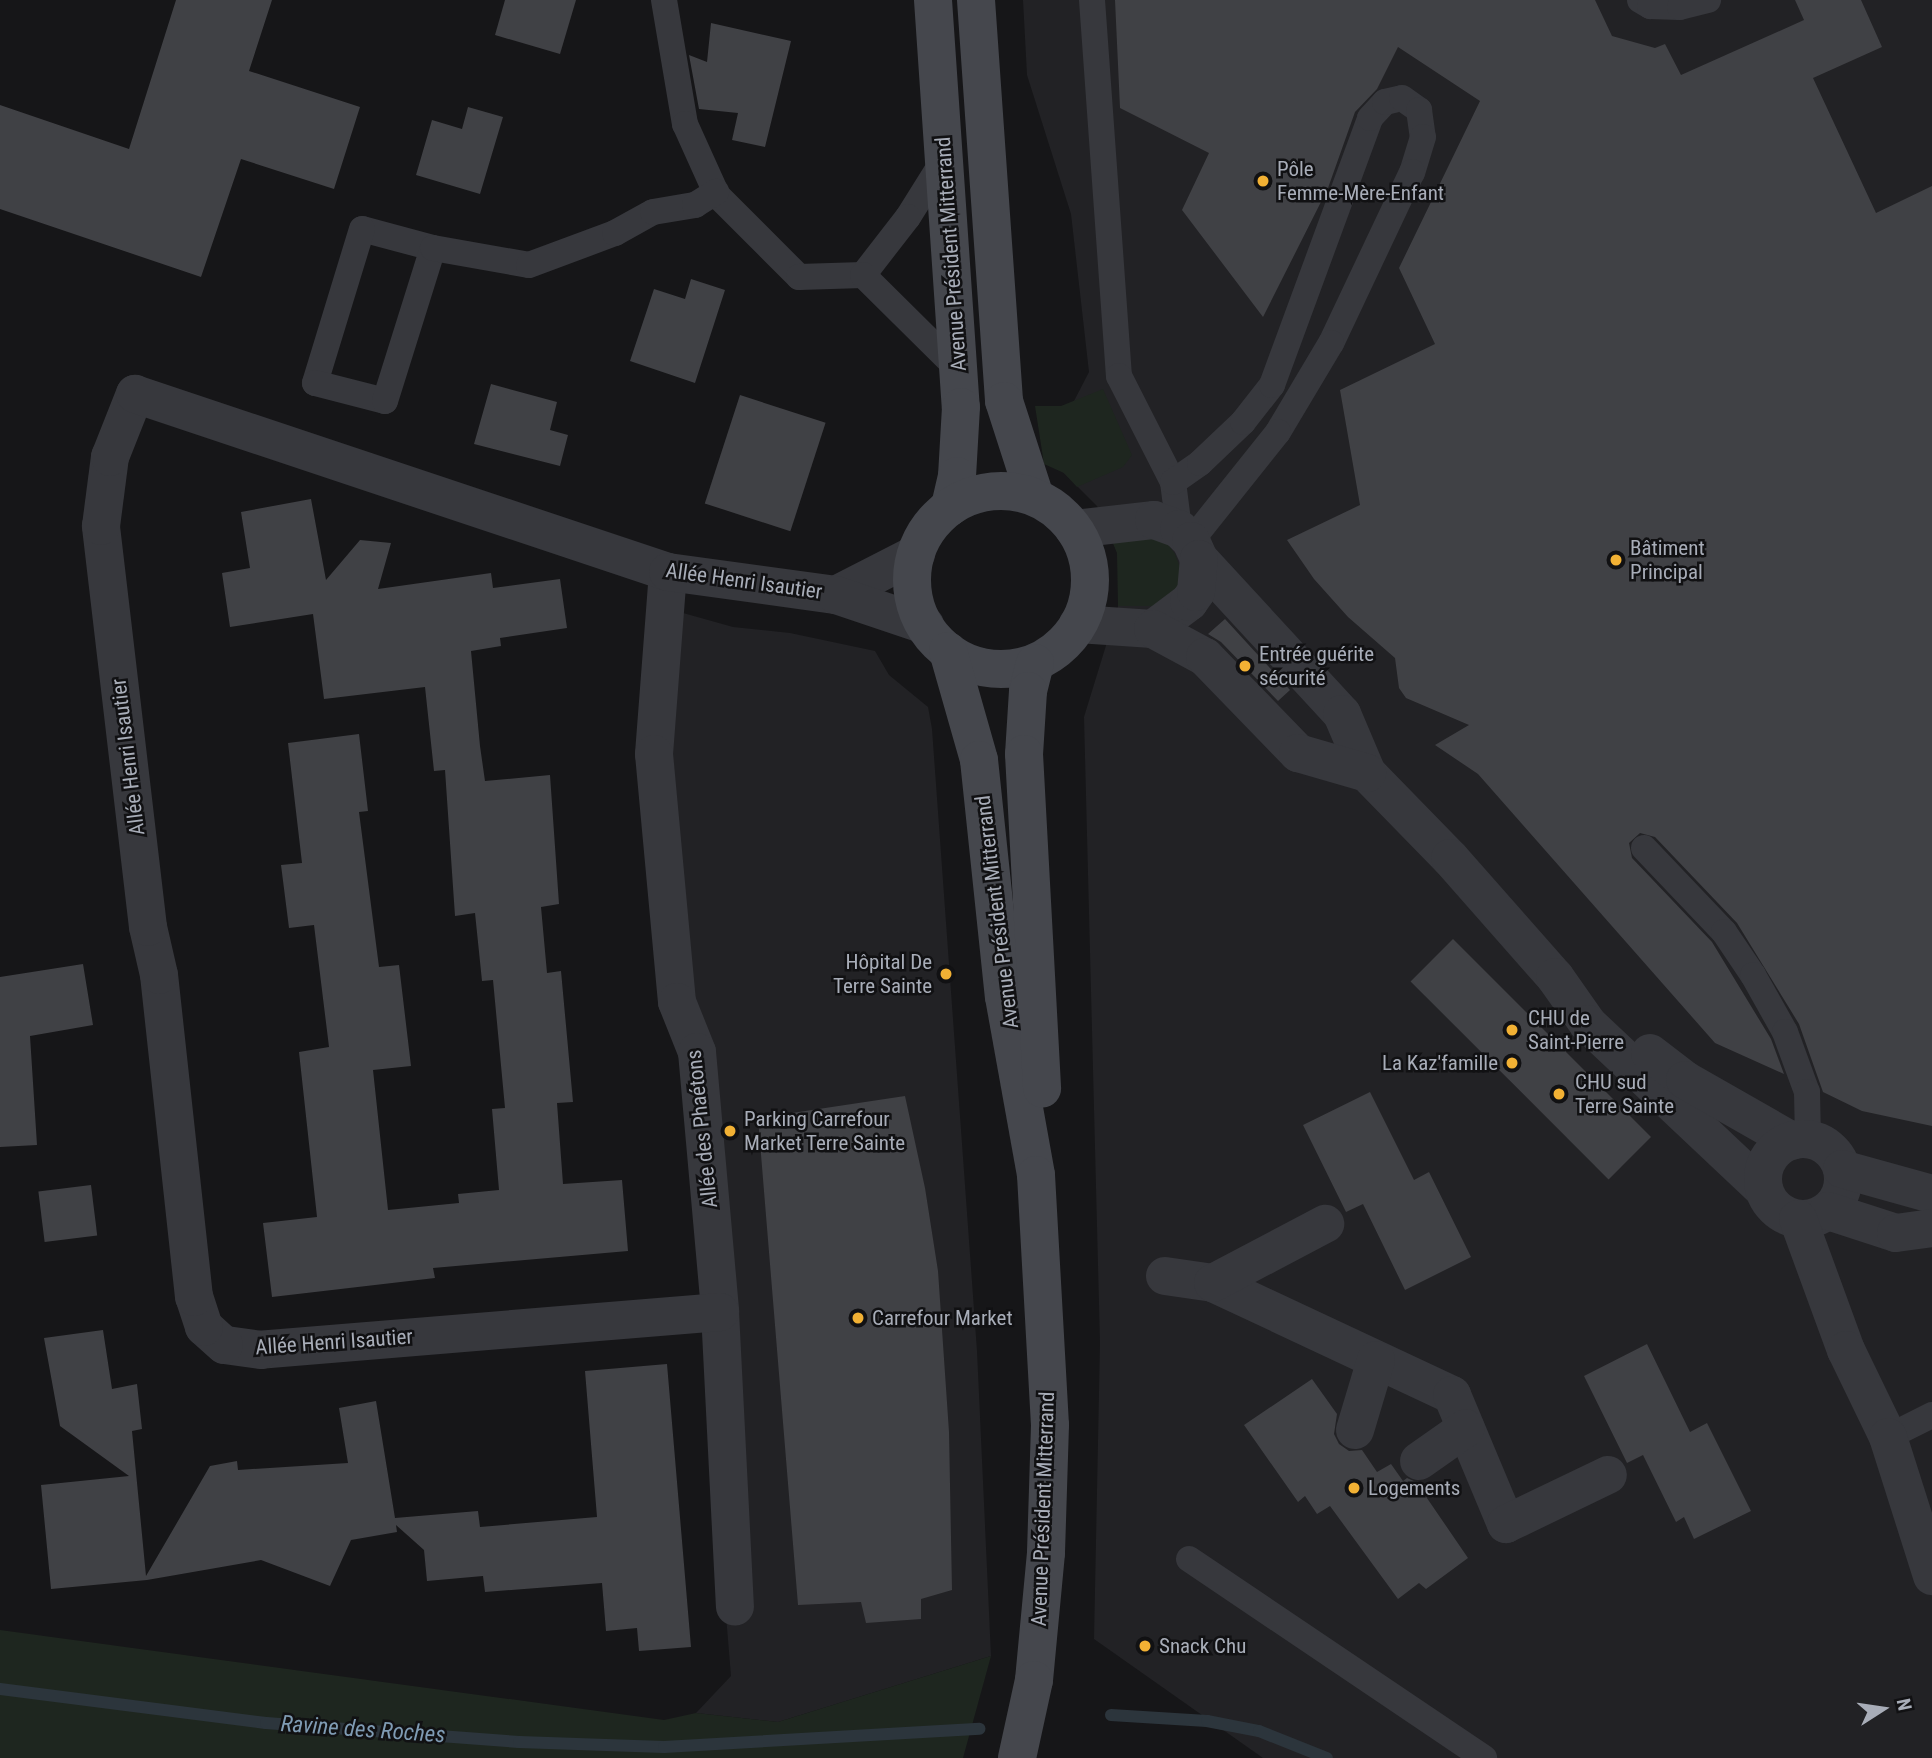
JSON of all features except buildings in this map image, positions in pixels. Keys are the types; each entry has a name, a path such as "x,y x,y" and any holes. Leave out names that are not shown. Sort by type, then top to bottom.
{"main road":[{"name":"Avenue Président Mitterrand","path":"933,0 961,407 957,476 950,507"},
{"name":"Avenue Président Mitterrand","path":"976,0 1004,401 1035,497"},
{"path":"991,491 1013,491 1035,497 1057,510 1074,528 1085,551 1090,575 1088,601 1078,624 1066,641 1035,663 1006,669 975,664 936,638 916,603 913,578 916,554 923,536 950,507 970,496 991,491"},
{"name":"Avenue Président Mitterrand","path":"936,638 979,760 1004,997 1036,1175 1050,1425 1046,1553 1034,1680 1017,1758"},
{"name":"Avenue Président Mitterrand","path":"1035,663 1028,691 1024,754 1042,1093 1036,1175"}],"street":[{"name":"Allée Henri Isautier","path":"720,1312 261,1350 224,1345 204,1327 194,1297 159,975 148,927 101,526 110,457 135,394 667,572 836,595 936,638"},
{"path":"1074,528 1154,520 1189,543 1342,714 1367,773 1450,858 1555,977 1588,1024 1765,1190"},
{"path":"1153,629 1189,602 1196,592 1189,543"},
{"name":"Allée Henri Isautier","path":"836,595 916,554"},
{"name":"Allée des Phaétons","path":"667,572 654,754 677,1002 697,1052 720,1312 734,1607"},
{"path":"1078,624 1153,629 1205,657 1298,753 1367,773"},
{"path":"1555,977 1685,1080 1800,1140 1823,1144 1834,1154 1842,1169 1840,1192 1813,1215"},
{"path":"1800,1140 1779,1147 1768,1159 1763,1174 1765,1190 1772,1204 1783,1214 1813,1215 1896,1233 1932,1228"},
{"path":"1842,1169 1932,1194"},
{"path":"1813,1215 1846,1350 1888,1437 1932,1576"},
{"path":"1213,1283 1325,1224"},
{"path":"1165,1276 1213,1283 1452,1395 1506,1524 1608,1475"},
{"path":"1355,1430 1376,1360"},
{"path":"1419,1461 1466,1427"}],"lane":[{"path":"664,0 685,124 716,192 799,277 863,275 959,370"},
{"path":"1092,0 1119,376 1173,482 1189,543"},
{"path":"1640,0 1650,6 1680,7 1708,0"},
{"path":"1173,482 1200,463 1243,422 1272,385 1370,118 1385,102 1402,98 1419,110 1423,137 1412,172 1337,331 1278,432 1189,543"},
{"path":"863,275 908,217 945,159"},
{"path":"433,248 385,401 315,383 362,229 433,248 529,265 615,233 653,212 695,205 716,192"},
{"path":"1644,848 1724,932 1754,975 1785,1032 1807,1092 1800,1140"},
{"path":"1888,1437 1932,1415"},
{"path":"1189,1559 1484,1758"}],"shaded area":[{"name":"CHU de Saint-Pierre","path":"1023,0 1932,0 1932,1758 1263,1758 1094,1639 1100,1343 1084,717 1120,600 1117,552 1097,506 1064,473 1043,461 1089,372 1071,214 1027,75"},
{"path":"1103,389 1132,455 1123,467 1077,487 1064,473 1044,464 1035,406 1061,406"},
{"path":"1153,537 1167,543 1175,554 1182,573 1179,585 1160,606 1118,606 1117,553 1112,541"},
{"path":"658,606 733,627 790,633 875,651 889,675 928,707 932,729 977,1351 991,1656 778,1722 696,1713 731,1676 701,1312"},
{"path":"0,1630 664,1720 696,1713 778,1722 991,1656 963,1758 0,1758"}],"waterway":[{"name":"Ravine des Roches","path":"0,1689 266,1723 519,1742 664,1747 979,1729"},
{"name":"Ravine des Roches","path":"1111,1715 1207,1721 1259,1731 1327,1758"}],"place":[{"name":"Pôle Femme-Mère-Enfant","path":"1263,181"},
{"name":"Bâtiment Principal","path":"1616,560"},
{"name":"Entrée guérite sécurité","path":"1245,666"},
{"name":"Hôpital De Terre Sainte","path":"946,974"},
{"name":"CHU de Saint-Pierre","path":"1512,1030"},
{"name":"La Kaz'famille","path":"1512,1063"},
{"name":"CHU sud Terre Sainte","path":"1559,1094"},
{"name":"Parking Carrefour Market Terre Sainte","path":"730,1131"},
{"name":"Carrefour Market","path":"858,1318"},
{"name":"Logements","path":"1354,1488"},
{"name":"Snack Chu","path":"1145,1646"}]}
